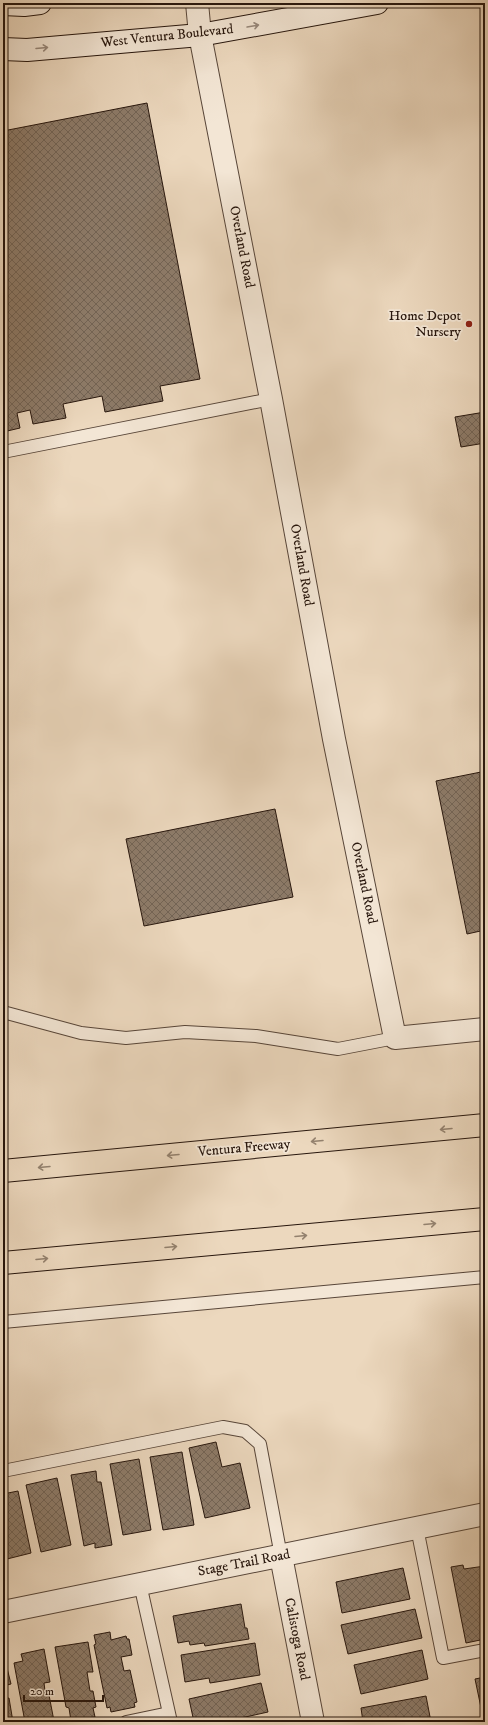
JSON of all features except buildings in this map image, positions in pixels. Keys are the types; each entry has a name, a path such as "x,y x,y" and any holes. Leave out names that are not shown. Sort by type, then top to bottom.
{"highway":[{"name":"Ventura Freeway","path":"3,1171 485,1125"},
{"path":"3,1263 485,1219"}],"street":[{"path":"3,4 24,5 40,3"},
{"name":"Overland Road","path":"197,3 200,35 271,399 334,739 395,1038"},
{"name":"West Ventura Boulevard","path":"3,49 27,50 200,35 377,3"},
{"path":"395,1038 485,1029"},
{"name":"Stage Trail Road","path":"3,1612 485,1514"},
{"name":"Calistoga Road","path":"281,1556 314,1722"}],"lane":[{"path":"3,452 271,399"},
{"path":"3,1012 81,1033 126,1038 192,1033 256,1036 338,1049 395,1038"},
{"path":"3,1322 485,1277"},
{"path":"3,1471 223,1427 245,1431 260,1444 281,1556"},
{"path":"417,1528 443,1658 485,1650"},
{"path":"126,1722 170,1717 140,1584"}],"place":[{"name":"Home Depot Nursery","path":"469,324"}]}
